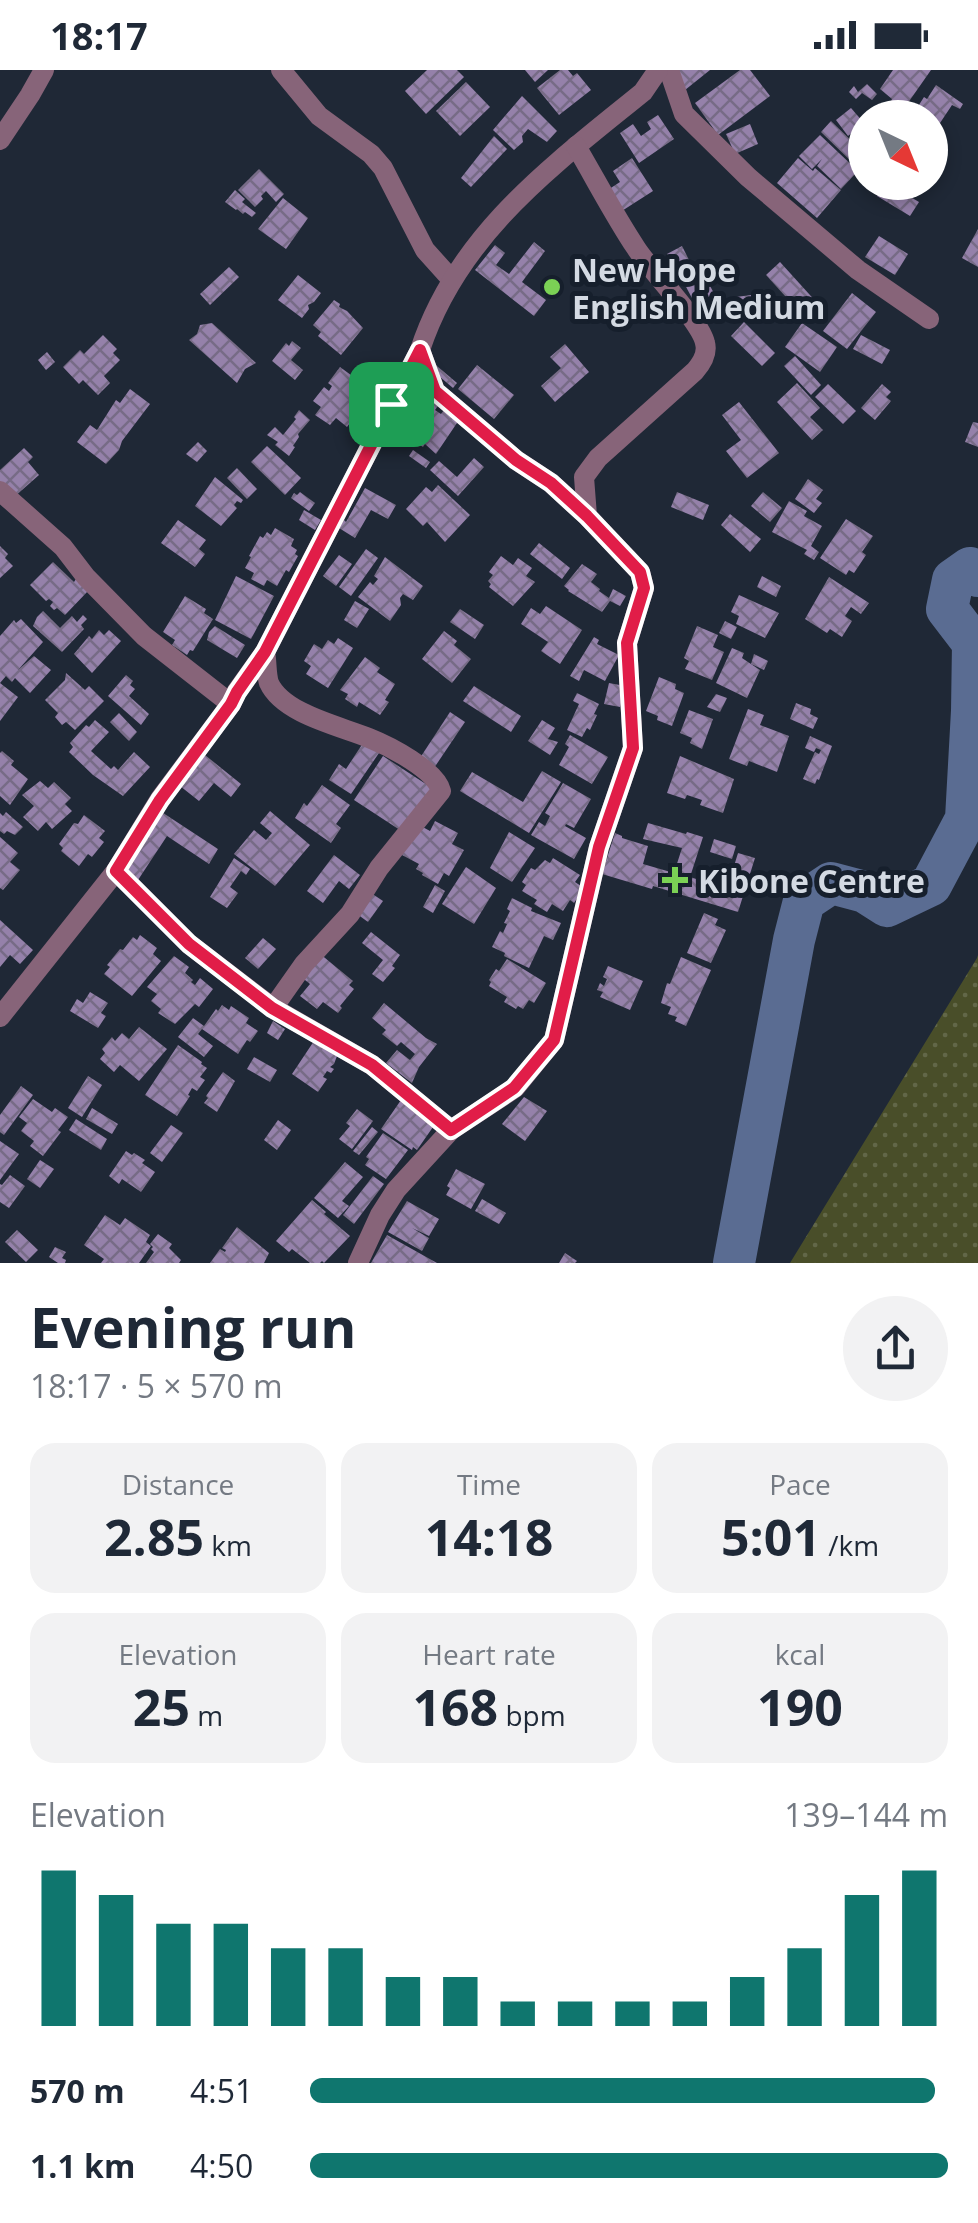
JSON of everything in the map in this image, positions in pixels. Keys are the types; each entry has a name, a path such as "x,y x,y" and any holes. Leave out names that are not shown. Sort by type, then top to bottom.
{"street":[{"path":"0,140 44,70"},
{"path":"281,70 319,116 383,168 426,250 452,280"},
{"path":"0,1016 116,871 160,800 265,652 420,350 428,324 472,250 510,205 643,92 658,70"},
{"path":"668,70 684,114 736,165 858,270 930,319"},
{"path":"576,146 636,250 683,308 706,345 706,354 695,371 588,469 583,488 587,516"},
{"path":"358,1263 396,1190 451,1130 514,1088 554,1040 599,847 633,748 627,643 644,588 640,572 587,516 435,391 420,350"},
{"path":"0,491 64,547 86,577 144,636 231,704"},
{"path":"265,652 270,683 286,704 414,762 431,773 441,792 379,868 350,914 304,964 272,1008"},
{"path":"116,871 189,944 272,1008 372,1065 451,1130"}],"green space":[{"path":"978,955 978,1263 790,1263 977,958"}],"building":[{"path":"427,70 457,70 464,77 426,114 405,91"},
{"path":"525,70 548,70 535,82"},
{"path":"560,70 568,70 573,76 577,73 591,90 559,115 537,88"},
{"path":"660,70 710,70 680,94"},
{"path":"740,70 750,70 770,96 718,135 695,103"},
{"path":"893,70 931,70 910,100 892,100 880,89"},
{"path":"466,82 490,107 460,136 436,111"},
{"path":"867,84 877,94 872,100 862,93 856,99 849,92 854,86 858,92"},
{"path":"936,85 963,104 960,109 952,105 948,111 948,100 922,100"},
{"path":"522,96 557,131 547,142 528,129 522,136 523,142 514,150 493,130"},
{"path":"848,110 848,136 836,120"},
{"path":"658,115 674,139 639,163 620,133 633,124 641,136 651,129 647,122"},
{"path":"831,121 848,138 848,158 821,132"},
{"path":"750,124 758,144 735,154 726,134"},
{"path":"820,135 848,162 848,182 841,189 817,166 822,159 812,169 799,156"},
{"path":"494,136 507,149 471,187 461,178"},
{"path":"632,158 653,191 614,216 600,195 620,182 613,171"},
{"path":"798,158 841,190 817,218 777,183"},
{"path":"259,169 284,194 276,202 266,191 255,207 238,190"},
{"path":"235,190 256,213 252,217 225,202"},
{"path":"283,198 308,218 286,249 258,229"},
{"path":"884,200 919,202 910,216"},
{"path":"978,229 978,267 962,258"},
{"path":"879,236 908,254 895,275 865,257"},
{"path":"534,242 545,251 522,282 546,300 534,316 475,270 495,245 505,253 496,265 509,274"},
{"path":"682,246 695,272 681,280 667,254"},
{"path":"780,262 819,305 805,318 766,275"},
{"path":"229,267 239,277 210,305 200,294"},
{"path":"702,271 724,312 705,323 683,281"},
{"path":"298,275 321,293 308,305 302,318 278,300"},
{"path":"773,292 776,313 739,321 736,297"},
{"path":"852,293 876,312 847,349 823,331"},
{"path":"334,300 363,328 341,355 318,336 321,332 313,325"},
{"path":"744,322 775,353 762,366 731,336"},
{"path":"212,323 256,363 245,369 237,383 189,340 200,325"},
{"path":"802,323 837,347 820,372 785,347"},
{"path":"103,335 117,349 113,353 120,360 104,376 110,383 98,395 83,380 79,384 63,367"},
{"path":"861,335 890,350 882,364 853,349"},
{"path":"292,341 301,348 291,360 303,370 295,380 272,361"},
{"path":"565,344 589,372 555,402 541,386 561,368 550,357"},
{"path":"47,352 55,362 46,370 38,360"},
{"path":"424,355 457,383 453,388 440,377"},
{"path":"795,356 821,385 811,395 784,366"},
{"path":"477,365 514,395 494,419 458,389"},
{"path":"340,367 370,389 364,397 367,400 347,427 336,418 330,425 315,415 321,407 313,401 324,387 329,391 332,386 328,383"},
{"path":"797,383 820,408 810,417 823,430 812,440 777,402"},
{"path":"828,384 856,411 843,424 815,397"},
{"path":"882,384 891,392 886,397 891,401 875,420 861,408"},
{"path":"130,389 150,404 106,464 77,442 90,425 97,430 116,400 120,403"},
{"path":"426,398 438,406 435,410 441,414 444,410 459,420 436,454 401,432 408,421 401,417 413,402 420,407"},
{"path":"739,402 779,453 747,478 726,451 741,440 722,415"},
{"path":"299,410 310,420 298,434 289,456 267,435 275,427 283,435"},
{"path":"973,422 978,423 978,447 965,442"},
{"path":"198,442 207,451 197,462 186,454"},
{"path":"267,446 301,478 285,495 251,462"},
{"path":"24,448 33,457 28,462 39,475 13,498 0,484 0,470"},
{"path":"413,450 430,462 426,468 409,456"},
{"path":"474,458 484,467 458,496 430,470 439,461 457,477"},
{"path":"237,468 257,489 247,499 227,478"},
{"path":"215,477 243,500 237,501 237,508 221,526 195,506"},
{"path":"808,479 823,490 816,499 822,503 814,513 795,499"},
{"path":"438,485 470,515 445,542 427,522 423,526 406,509 426,487 432,492"},
{"path":"365,488 396,505 388,519 371,510 355,538 339,528"},
{"path":"300,492 315,503 309,511 291,498"},
{"path":"677,492 709,505 703,520 671,507"},
{"path":"763,492 782,508 770,522 751,506"},
{"path":"789,501 822,526 811,546 819,552 814,560 804,554 807,550 772,532"},
{"path":"304,510 321,520 315,530 299,520"},
{"path":"730,514 761,539 750,552 721,525"},
{"path":"846,519 873,536 854,573 849,570 846,575 820,558"},
{"path":"178,520 206,540 199,549 205,554 195,567 161,543"},
{"path":"275,528 294,539 291,546 298,556 277,586 267,580 264,586 251,579 254,573 245,568 260,536 263,538 267,532 271,535"},
{"path":"539,543 570,568 562,579 530,554"},
{"path":"0,546 13,566 0,578"},
{"path":"366,549 378,558 351,596 339,587"},
{"path":"339,555 352,564 336,586 323,576"},
{"path":"501,556 513,565 518,558 532,568 526,576 535,582 513,606 489,587 493,575 489,572"},
{"path":"385,557 423,586 413,600 403,594 390,621 358,597 370,582 373,585 378,579 374,576"},
{"path":"53,562 88,591 65,615 57,608 54,610 50,606 53,602 46,601 30,585"},
{"path":"582,564 597,574 591,582 599,591 609,598 613,589 626,596 620,606 610,601 602,612 568,591 564,586"},
{"path":"236,576 274,596 251,639 215,620"},
{"path":"762,576 781,586 776,597 757,587"},
{"path":"829,577 869,603 861,614 851,607 845,616 852,621 842,637 805,619"},
{"path":"739,595 779,613 765,638 736,624 739,616 731,612"},
{"path":"185,596 206,609 204,613 213,619 187,655 172,645 175,640 163,632"},
{"path":"355,601 369,609 357,628 344,620"},
{"path":"546,606 582,630 560,664 541,651 548,642 521,624 531,608 540,614"},
{"path":"460,609 484,625 475,639 450,622"},
{"path":"43,611 60,628 72,616 77,622 83,615 87,619 81,625 84,629 62,652 33,626"},
{"path":"21,619 43,642 18,670 34,656 51,670 30,693 15,678 12,682 6,676 0,683 0,636 14,620 16,623"},
{"path":"725,621 737,627 731,639 719,633"},
{"path":"215,626 245,645 237,658 207,640"},
{"path":"697,626 718,635 713,647 724,652 712,680 685,669 689,661 684,658"},
{"path":"99,630 104,635 109,630 121,641 92,673 74,654"},
{"path":"444,631 471,659 452,683 422,659"},
{"path":"594,637 599,640 597,644 619,655 605,681 584,670 579,681 570,676"},
{"path":"338,638 353,648 328,688 306,674 311,666 304,661 314,644 322,649 328,640 334,644"},
{"path":"732,648 744,653 742,658 760,670 747,698 716,683"},
{"path":"754,654 768,661 764,670 751,664"},
{"path":"365,657 380,668 377,672 395,684 380,715 359,702 357,707 340,690"},
{"path":"66,673 85,690 89,686 104,701 75,730 66,722 62,725 55,717 58,713 45,700 65,680"},
{"path":"126,675 135,689 129,696 149,714 141,725 108,696"},
{"path":"659,677 676,684 675,689 684,693 672,726 646,711"},
{"path":"0,683 18,697 0,721"},
{"path":"609,683 625,686 620,707 604,704"},
{"path":"474,686 521,716 511,732 463,701"},
{"path":"577,693 599,704 590,730 587,728 582,737 567,730 579,704 573,701"},
{"path":"716,694 727,698 720,712 707,707"},
{"path":"796,703 811,709 810,714 818,718 813,729 790,719"},
{"path":"748,709 764,715 760,725 789,736 777,772 749,761 747,766 729,759"},
{"path":"689,710 713,719 702,749 690,743 692,738 680,733"},
{"path":"450,712 465,722 432,771 418,761"},
{"path":"119,713 137,732 129,741 110,722"},
{"path":"95,720 109,732 91,751 111,769 114,766 118,770 134,752 150,767 123,796 69,752 73,747 70,743"},
{"path":"542,720 555,728 548,739 558,742 550,755 528,741"},
{"path":"570,735 608,757 592,784 559,765 569,747 565,744"},
{"path":"810,736 832,746 815,784 803,779 815,752 819,754 821,750 805,748"},
{"path":"363,743 379,753 351,794 329,780 339,764 346,769"},
{"path":"2,751 28,779 10,805 0,796"},
{"path":"205,755 241,784 231,797 214,783 199,801 180,786"},
{"path":"383,756 435,790 406,834 354,800"},
{"path":"680,756 734,779 723,813 700,805 702,800 667,793"},
{"path":"542,771 561,782 529,833 460,791 472,772 523,802"},
{"path":"40,781 48,788 54,782 71,798 65,804 72,811 52,829 46,822 38,831 23,817 34,806 22,795"},
{"path":"563,783 591,799 574,828 565,826 586,838 574,859 531,835 539,822 545,826 550,816 545,813"},
{"path":"322,785 350,805 336,824 341,828 331,843 295,818"},
{"path":"154,807 218,849 209,864 167,836 138,880 120,867"},
{"path":"270,811 310,845 275,886 234,854 254,830 266,840 272,833 260,823"},
{"path":"6,812 23,827 15,835 0,831 0,813 3,816"},
{"path":"84,815 105,831 99,838 104,842 79,866 61,851 59,844"},
{"path":"435,821 458,833 452,844 464,850 449,876 444,873 438,884 416,869 419,864 402,855 419,825 430,831"},
{"path":"648,823 703,837 690,877 727,889 738,853 755,858 738,912 602,874 615,833 648,846 643,864 674,873 682,848 643,839"},
{"path":"509,832 535,848 512,882 490,868"},
{"path":"0,837 18,853 10,862 20,870 3,890 0,888"},
{"path":"714,839 736,846 732,859 710,852"},
{"path":"334,855 360,875 349,889 339,881 323,903 307,891"},
{"path":"234,858 250,869 246,875 241,871 230,887 238,893 227,908 210,897"},
{"path":"553,858 580,875 575,882 584,888 563,911 552,904 547,912 522,891 526,885 522,882 531,868 535,870"},
{"path":"466,867 496,888 474,924 442,904"},
{"path":"435,885 445,891 433,913 423,907"},
{"path":"371,893 383,901 368,922 357,914"},
{"path":"512,898 561,923 553,940 544,936 529,968 492,947 507,924 504,923"},
{"path":"704,913 718,919 715,925 726,930 711,963 687,953"},
{"path":"0,920 33,950 20,964 10,955 0,967"},
{"path":"371,932 400,955 383,982 372,974 383,960 362,943"},
{"path":"140,935 157,948 153,954 161,961 132,996 104,974 120,949"},
{"path":"263,938 276,949 258,969 245,958"},
{"path":"319,953 353,981 349,985 354,989 338,1013 323,1002 317,1009 300,996 310,984 300,976"},
{"path":"174,956 189,967 185,973 191,982 195,985 200,978 213,989 199,1007 195,1004 175,1024 158,1013 161,1009 151,1001 157,994 147,987"},
{"path":"681,957 711,970 686,1026 668,1014 671,1007 661,1003"},
{"path":"507,959 546,983 534,1003 529,1000 523,1009 504,1002 507,997 489,986 496,969 499,971"},
{"path":"608,966 643,981 630,1010 600,997 603,992 597,990 600,983 604,986"},
{"path":"90,992 108,1003 98,1028 70,1011 77,999 83,1003"},
{"path":"384,1003 437,1044 412,1083 386,1063 397,1050 410,1060 415,1054 401,1042 397,1046 382,1034 386,1030 372,1018"},
{"path":"222,1005 229,1010 231,1006 249,1018 246,1023 258,1031 238,1054 202,1029 198,1034 213,1046 204,1057 178,1037 193,1018 204,1026"},
{"path":"273,1021 285,1029 278,1040 267,1033"},
{"path":"139,1027 167,1049 139,1081 120,1065 114,1072 100,1059 105,1053 102,1049 112,1037 115,1041 122,1033 129,1039"},
{"path":"314,1041 337,1056 330,1067 334,1069 331,1073 327,1071 323,1077 327,1079 318,1092 292,1074"},
{"path":"178,1045 207,1068 200,1077 205,1080 197,1091 192,1088 177,1116 145,1095"},
{"path":"254,1057 277,1070 270,1082 247,1069"},
{"path":"223,1072 235,1081 217,1112 204,1103"},
{"path":"88,1076 102,1085 82,1117 68,1108"},
{"path":"21,1086 33,1095 4,1135 0,1132 0,1115"},
{"path":"524,1097 547,1111 525,1141 502,1124"},
{"path":"33,1099 68,1117 43,1156 30,1146 34,1141 21,1131 27,1123 19,1117"},
{"path":"401,1100 433,1127 417,1150 381,1129"},
{"path":"92,1108 118,1124 112,1134 86,1119"},
{"path":"357,1109 373,1121 352,1149 339,1139"},
{"path":"76,1119 107,1139 101,1150 69,1130"},
{"path":"278,1120 291,1130 277,1150 264,1140"},
{"path":"171,1125 183,1133 162,1162 150,1153"},
{"path":"372,1127 378,1132 359,1155 353,1151"},
{"path":"383,1133 408,1150 386,1179 365,1165 369,1159 366,1157"},
{"path":"0,1141 19,1154 0,1180"},
{"path":"126,1151 145,1160 142,1163 155,1172 141,1192 122,1179 119,1184 109,1176"},
{"path":"40,1160 54,1169 40,1188 27,1179"},
{"path":"345,1162 363,1177 342,1201 349,1206 338,1218 314,1198"},
{"path":"456,1169 485,1184 471,1209 446,1195"},
{"path":"10,1175 25,1186 9,1208 0,1202 0,1184"},
{"path":"373,1176 384,1184 354,1224 343,1215"},
{"path":"482,1199 506,1213 499,1224 475,1211"},
{"path":"312,1200 350,1236 324,1263 310,1263 276,1241"},
{"path":"407,1201 439,1219 429,1236 412,1228 429,1238 422,1251 388,1232"},
{"path":"105,1215 120,1225 125,1218 150,1235 146,1242 151,1246 139,1263 101,1263 104,1259 84,1245"},
{"path":"237,1227 269,1253 264,1263 210,1263 220,1249 225,1252 222,1248"},
{"path":"17,1230 38,1250 26,1262 5,1242"},
{"path":"158,1234 172,1244 169,1248 181,1260 179,1263 146,1263 154,1252 150,1244"},
{"path":"387,1235 437,1263 371,1263"},
{"path":"55,1247 66,1252 62,1258 65,1263 49,1257"},
{"path":"565,1253 577,1261 559,1263"}],"waterway":[{"path":"734,1263 804,901 831,883 865,892 887,906 931,885 966,819 973,643 947,609 953,580 970,568 978,576"}],"place":[{"name":"New Hope English Medium","path":"552,287"},
{"name":"Kibone Centre","path":"675,880"}],"route":[{"path":"420,350 435,391 587,516 640,572 644,588 627,643 633,748 599,847 554,1040 514,1088 451,1130 372,1065 272,1008 189,944 116,871 160,800 265,652 391,404 420,350"}]}
